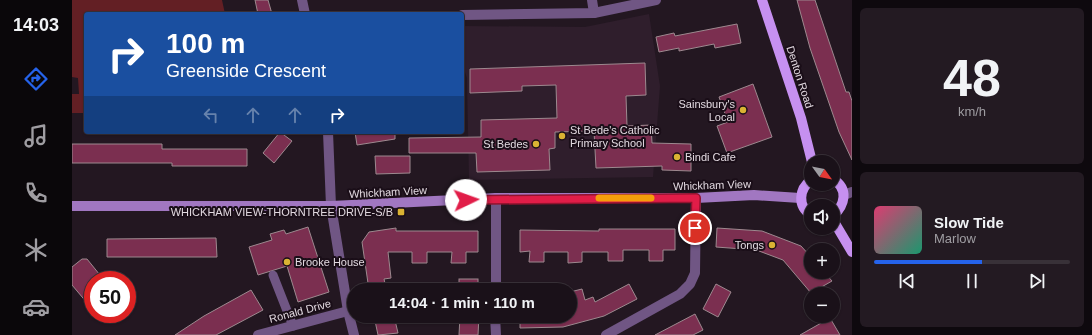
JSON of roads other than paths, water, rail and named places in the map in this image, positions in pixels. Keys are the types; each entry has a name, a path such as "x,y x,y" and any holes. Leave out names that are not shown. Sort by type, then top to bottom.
{"main road":[{"name":"Denton Road","path":"762,0 801,118 810,155"},
{"path":"840,184 848,193 840,209"},
{"path":"804,185 800,198 804,209"},
{"name":"Whickham View","path":"72,206 331,206 496,198 696,198 754,195 800,198"},
{"path":"840,232 852,252"}],"street":[{"path":"302,0 305,12"},
{"path":"592,0 594,13"},
{"path":"464,15 594,13 656,0"},
{"path":"328,134 331,206 347,304"},
{"path":"496,198 496,283"},
{"path":"606,335 680,294 690,284 695,273 696,198"},
{"name":"Ronald Drive","path":"258,335 347,310"},
{"path":"351,323 354,335"},
{"path":"495,323 496,335"}],"lane":[{"path":"273,275 293,326"}],"place":[{"name":"Sainsbury's Local","path":"743,110"},
{"name":"St Bede's Catholic Primary School","path":"562,136"},
{"name":"St Bedes","path":"536,144"},
{"name":"Bindi Cafe","path":"677,157"},
{"name":"WHICKHAM VIEW-THORNTREE DRIVE-S/B","path":"401,212"},
{"name":"Tongs","path":"772,245"},
{"name":"Brooke House","path":"287,262"}]}
